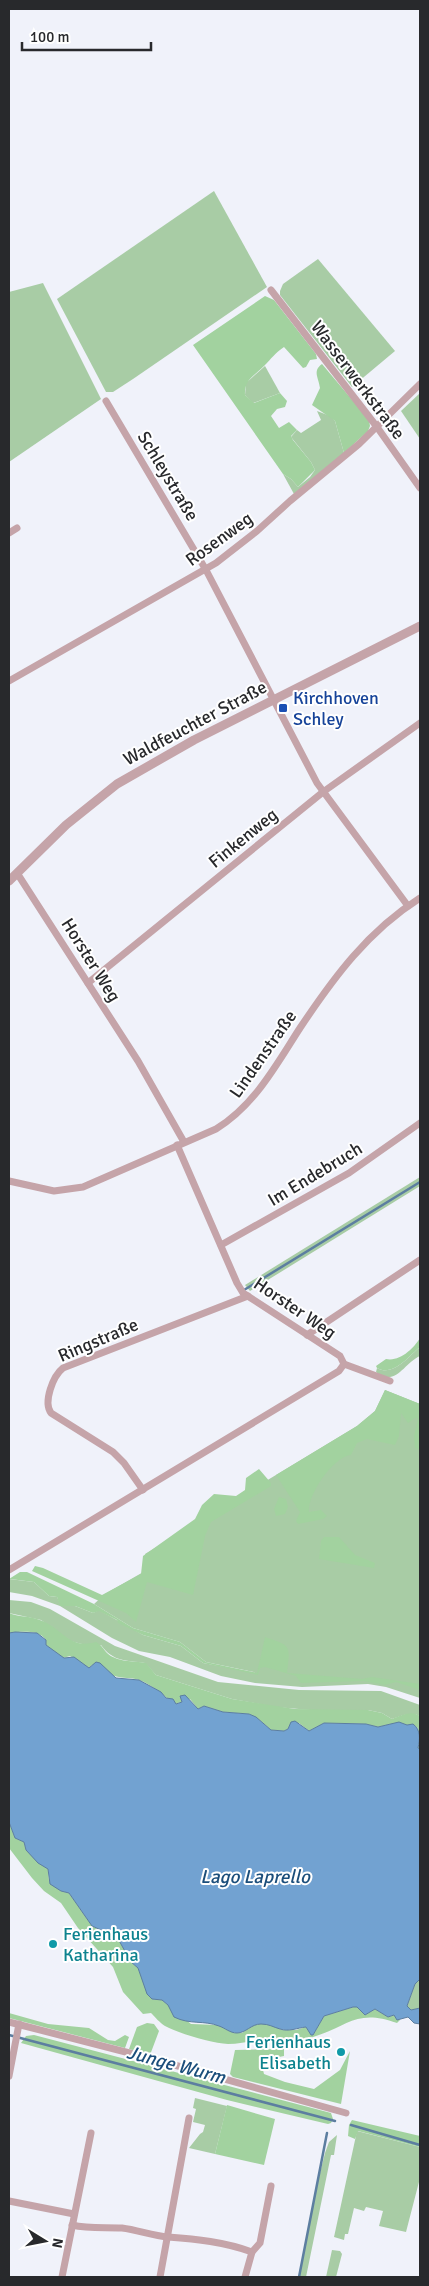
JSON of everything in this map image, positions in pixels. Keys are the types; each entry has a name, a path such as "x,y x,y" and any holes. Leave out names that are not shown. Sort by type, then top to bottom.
{"street":[{"name":"Wasserwerkstraße","path":"271,290 378,427 420,488"},
{"name":"Rosenweg","path":"9,681 206,570 257,531 378,427 420,384"},
{"name":"Schleystraße","path":"106,401 206,570 323,792 408,906"},
{"path":"9,533 17,528"},
{"name":"Waldfeuchter Straße","path":"9,881 66,826 117,784 148,764 420,626"},
{"name":"Finkenweg","path":"88,983 323,792 420,723"},
{"name":"Horster Weg","path":"17,873 138,1061 181,1144 240,1289 340,1356 344,1364 390,1381"},
{"name":"Lindenstraße","path":"9,1181 43,1190 71,1190 118,1173 223,1124 248,1103 342,969 366,941 420,898"},
{"name":"Im Endebruch","path":"221,1245 349,1173 420,1123"},
{"path":"307,1335 420,1260"},
{"name":"Ringstraße","path":"143,1490 124,1463 113,1452 51,1413 48,1401 56,1376 63,1368 248,1296"},
{"path":"9,1570 339,1371 344,1364"},
{"path":"9,2022 346,2113"},
{"path":"9,2076 19,2024"},
{"path":"160,2277 189,2118"},
{"path":"62,2277 91,2133"},
{"path":"245,2277 252,2252 260,2243 271,2186"},
{"path":"9,2202 74,2214"},
{"path":"72,2225 90,2229 122,2228 168,2237 182,2237 228,2245 252,2252"}],"green space":[{"path":"214,191 267,287 133,379 113,392 106,392 57,299"},
{"path":"318,259 395,351 352,387 280,295 283,284"},
{"path":"43,283 101,399 9,462 9,292"},
{"path":"265,296 274,300 316,354 317,359 310,360 306,367 303,368 284,347 250,379 245,390 245,395 254,403 280,393 287,401 285,407 277,409 271,416 279,428 289,422 297,430 291,436 315,470 298,487 283,474 193,345"},
{"path":"322,364 369,420 370,426 368,431 344,453 335,421 312,405 320,388 317,369"},
{"path":"265,366 280,393 253,403 245,395 246,383"},
{"path":"420,393 420,439 401,411"},
{"path":"317,411 330,416 335,421 344,453 294,494 283,474 298,487 315,470 291,437 297,430 301,433 321,420"},
{"path":"420,1177 420,1186 250,1291 245,1285"},
{"path":"420,1338 420,1347 400,1365 389,1370 377,1368 376,1366 386,1359 396,1358 406,1353"},
{"path":"420,1347 420,1356 394,1376 383,1376 376,1372 377,1368 389,1370 400,1365"},
{"path":"385,1390 420,1404 420,1698 386,1687 368,1684 302,1687 255,1683 221,1676 170,1657 139,1651 112,1638 60,1606 32,1596 9,1592 9,1579 34,1582 49,1596 57,1597 61,1605 75,1606 93,1613 99,1610 143,1635 181,1646 203,1663 258,1673 206,1662 180,1642 133,1628 94,1604 105,1594 152,1567 145,1554 357,1426 375,1411"},
{"path":"385,1390 420,1404 420,1450 415,1448 414,1436 418,1419 415,1418 408,1423 401,1413 399,1436 395,1445 367,1439 357,1443 351,1455 344,1457 330,1469 312,1496 309,1512 321,1510 327,1516 323,1519 298,1524 296,1521 300,1512 276,1475 357,1426 375,1411"},
{"path":"259,1469 271,1483 271,1486 211,1522 205,1536 193,1595 147,1582 136,1622 126,1613 32,1571 35,1566 43,1568 102,1595 141,1574 143,1556 195,1519 202,1505 214,1494 236,1496 245,1490 246,1478"},
{"path":"279,1497 286,1499 288,1507 285,1514 276,1516 274,1509"},
{"path":"324,1537 339,1537 355,1555 375,1563 374,1568 319,1559 321,1541"},
{"path":"20,1572 27,1572 94,1604 133,1628 180,1642 206,1662 257,1673 265,1637 280,1642 287,1648 289,1657 287,1673 362,1679 372,1677 420,1684 420,1690 396,1682 385,1685 363,1681 301,1683 296,1676 265,1667 260,1668 258,1675 203,1663 181,1646 143,1635 99,1611 93,1613 75,1606 60,1606 57,1597 49,1596 34,1582 10,1579 9,1586 9,1579"},
{"path":"9,1600 31,1602 50,1609 115,1646 218,1682 299,1690 381,1691 420,1705 420,1716 410,1714 392,1719 382,1713 368,1710 310,1710 276,1707 232,1699 156,1675 145,1663 110,1655 101,1645 86,1645 70,1641 41,1620 9,1613"},
{"path":"9,1613 40,1620 55,1628 72,1641 86,1644 96,1642 115,1658 146,1663 156,1675 232,1699 295,1709 368,1710 382,1713 392,1719 406,1714 417,1714 420,1716 420,1749 418,1749 419,1734 417,1727 391,1724 378,1727 366,1724 324,1723 309,1731 299,1723 284,1731 271,1730 249,1714 223,1712 204,1706 198,1709 190,1699 175,1704 144,1682 112,1675 103,1666 92,1665 89,1668 70,1656 63,1658 46,1645 46,1640 43,1636 29,1632 9,1633"},
{"path":"9,1822 15,1838 24,1842 26,1850 48,1869 49,1881 61,1891 69,1893 92,1926 119,1940 131,1962 138,1968 152,1999 162,2000 191,2024 218,2025 235,2033 242,2033 252,2025 259,2024 269,2024 282,2030 296,2030 306,2027 313,2035 324,2016 353,2007 357,2007 365,2015 375,2009 388,2017 395,2015 400,2020 397,2023 371,2017 361,2018 313,2037 228,2044 196,2038 165,2026 151,2013 143,2014 123,1992 113,1967 78,1928 61,1903 44,1891 9,1848"},
{"path":"420,1979 420,2008 411,2010 407,2006 415,1984"},
{"path":"9,2013 48,2024 89,2028 108,2040 115,2041 125,2035 129,2037 125,2048 9,2018"},
{"path":"147,2023 154,2024 159,2031 150,2055 129,2049 137,2027"},
{"path":"34,2035 331,2113 333,2119 328,2124 227,2100 21,2043 26,2036"},
{"path":"284,2049 284,2056 269,2059 263,2070 264,2074 285,2082 314,2089 340,2070 350,2051 341,2104 233,2077 230,2074 235,2050"},
{"path":"195,2098 227,2106 215,2154 189,2148 203,2132 205,2125 193,2122 196,2109 193,2108"},
{"path":"227,2105 275,2119 264,2165 215,2154"},
{"path":"352,2120 420,2136 420,2147 358,2131 355,2139 348,2136 349,2125"},
{"path":"357,2131 420,2147 420,2178 406,2232 379,2226 383,2211 366,2207 364,2211 354,2208 348,2234 345,2234 344,2240 334,2237"},
{"path":"337,2135 334,2155 331,2155 306,2277 299,2277 315,2193 325,2153 329,2142"},
{"path":"332,2250 340,2251 342,2254 336,2277 326,2277"}],"water":[{"name":"Lago Laprello","path":"9,1633 37,1633 46,1640 46,1645 64,1658 74,1657 89,1668 96,1662 100,1663 116,1678 139,1680 161,1692 166,1698 173,1699 176,1704 182,1702 180,1696 185,1695 198,1709 204,1706 223,1712 249,1714 256,1717 271,1730 284,1731 288,1729 291,1722 295,1721 309,1731 324,1723 366,1724 378,1727 399,1722 416,1726 419,1735 418,1748 420,1749 420,1979 415,1984 407,2006 411,2010 420,2008 420,2024 414,2023 408,2017 397,2020 394,2015 388,2017 375,2009 365,2015 357,2007 353,2007 324,2016 313,2035 311,2035 306,2027 287,2030 266,2024 254,2025 243,2032 234,2033 213,2024 191,2022 174,2017 168,2005 162,2000 152,1999 147,1994 138,1968 131,1962 117,1937 92,1926 69,1893 61,1891 50,1884 48,1869 38,1863 26,1850 24,1842 15,1838 9,1822"}],"waterway":[{"path":"244,1290 420,1182"},
{"name":"Junge Wurm","path":"9,2035 335,2121"},
{"name":"Junge Wurm","path":"351,2125 420,2145"},
{"path":"299,2277 327,2133"}],"place":[{"name":"Kirchhoven Schley","path":"283,708"},
{"name":"Ferienhaus Katharina","path":"53,1944"},
{"name":"Ferienhaus Elisabeth","path":"341,2052"}]}
